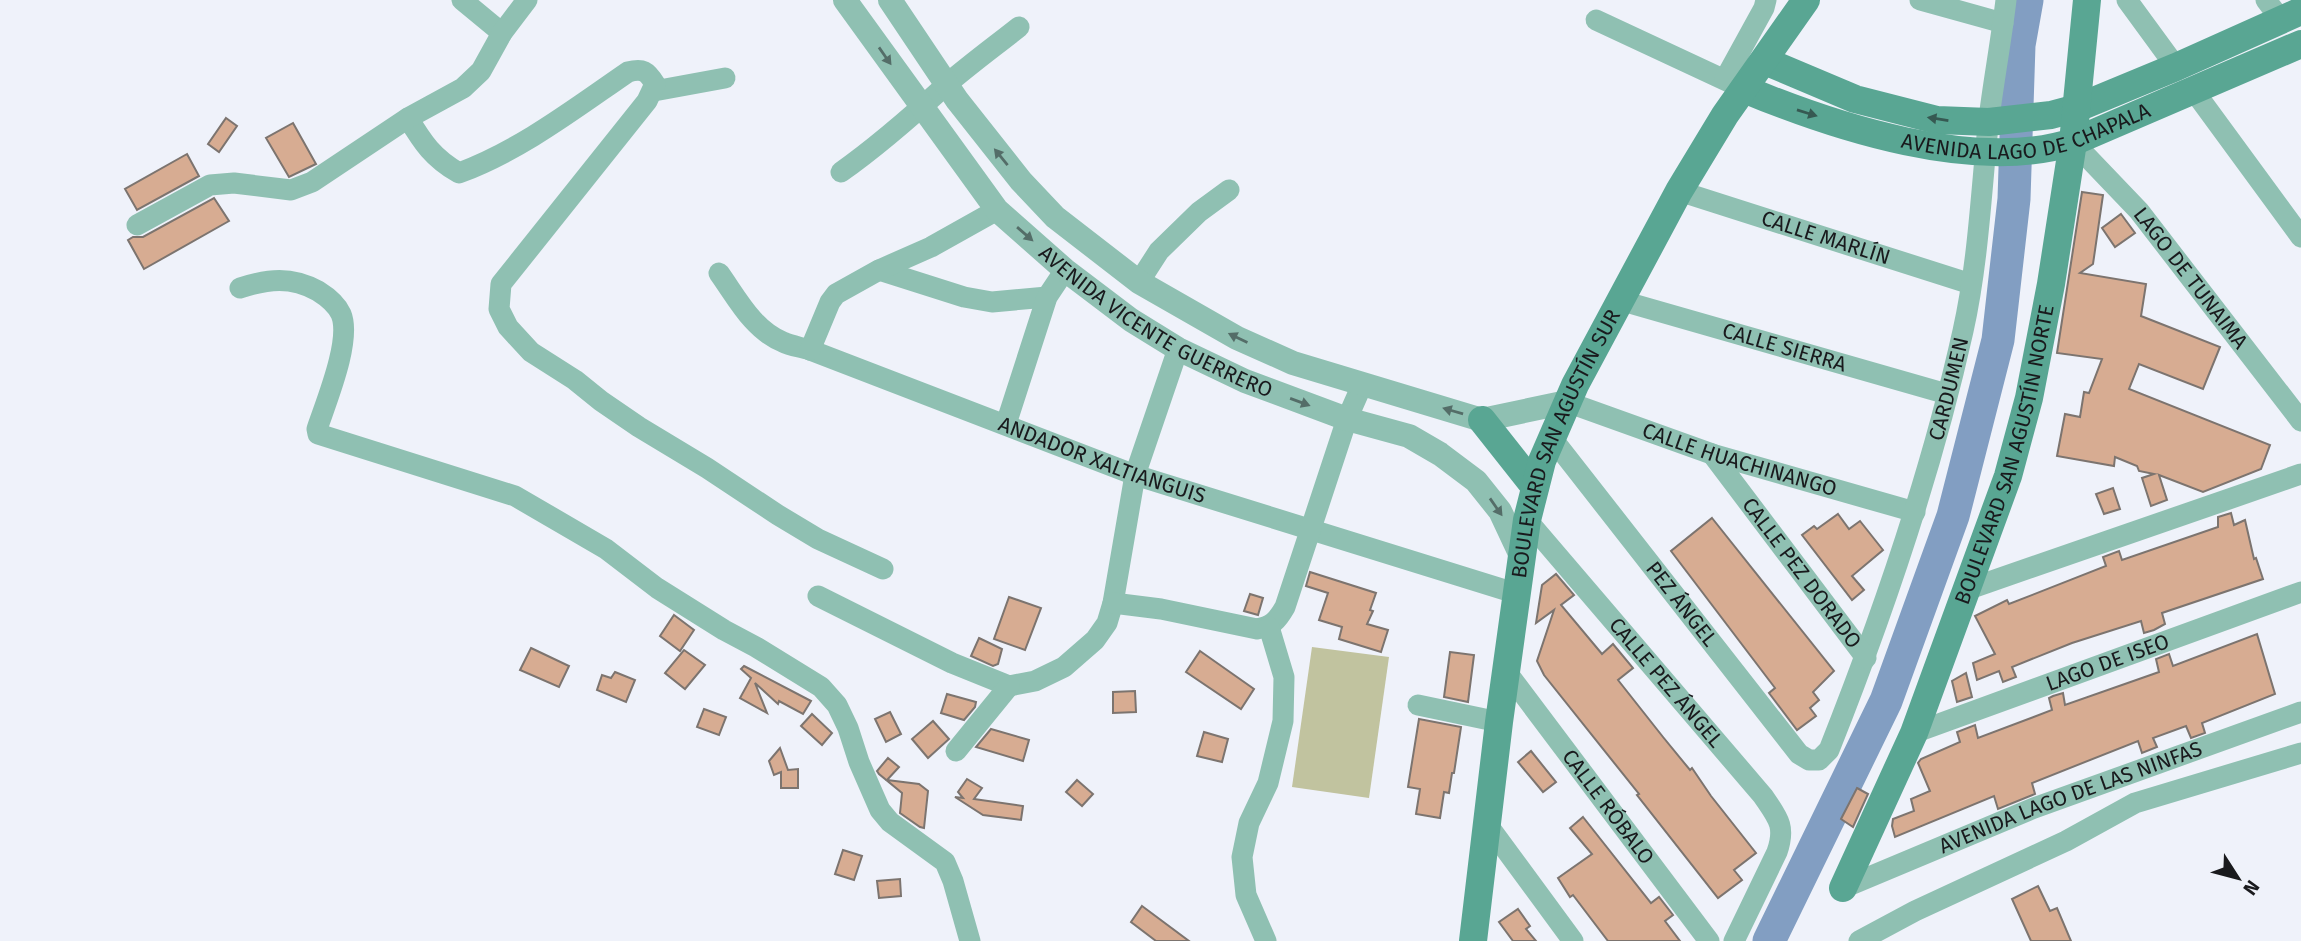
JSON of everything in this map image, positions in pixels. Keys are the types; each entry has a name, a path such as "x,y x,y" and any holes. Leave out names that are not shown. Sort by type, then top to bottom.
{"main road":[{"name":"BOULEVARD SAN AGUSTÍN SUR","path":"1473,941 1527,520 1551,437 1619,300 1734,84 1765,61 1807,0"},
{"name":"BOULEVARD SAN AGUSTÍN NORTE","path":"1843,888 1914,733 1969,589 2008,476 2029,398 2051,284 2064,111 2087,0"},
{"name":"AVENIDA LAGO DE CHAPALA","path":"1765,61 1855,99 1937,120 1997,121 2064,111 2176,67 2283,11"},
{"name":"AVENIDA LAGO DE CHAPALA","path":"1734,84 1800,112 1868,131 1919,144 1993,152 2061,145 2299,48"},
{"path":"1482,420 1535,487"}],"street":[{"path":"462,0 502,33"},
{"path":"137,225 210,185 234,183 291,190 312,182 408,118 463,88 481,71 502,33 527,0"},
{"name":"AVENIDA VICENTE GUERRERO","path":"845,0 997,210 1065,270 1131,320 1178,349 1245,381 1347,419 1409,436 1440,453 1476,481 1500,511 1523,560"},
{"name":"AVENIDA VICENTE GUERRERO","path":"890,0 999,155 1055,217 1139,282 1237,338 1293,363 1482,420 1567,402"},
{"path":"1595,20 1734,84 1766,0"},
{"path":"1920,0 2003,23"},
{"name":"CARDUMEN","path":"1819,760 1829,750 1866,658 1915,512 1963,330 1993,152 2007,0"},
{"path":"2127,0 2176,67"},
{"path":"841,173 1019,27"},
{"path":"408,118 426,147 442,163 459,173 492,160 545,129 628,72 640,69 648,72 655,84 654,90 585,181 501,284 499,309 508,327 531,352 575,380 610,408 818,539 883,569"},
{"path":"654,90 724,78"},
{"path":"2194,91 2301,237"},
{"name":"LAGO DE TUNAIMA","path":"2061,145 2139,211 2301,421"},
{"path":"1139,282 1159,251 1199,212 1229,190"},
{"name":"CALLE MARLÍN","path":"1679,191 1972,284"},
{"path":"810,350 836,294 879,270 931,247 997,210"},
{"path":"879,270 964,297 992,302 1047,297"},
{"path":"1006,424 1047,297 1065,270"},
{"name":"ANDADOR XALTIANGUIS","path":"719,273 748,315 761,329 782,342 810,350 1135,475 1518,594"},
{"path":"240,288 264,281 290,280 306,284 326,296 341,313 344,338 317,429 318,434 515,496 606,548 657,588 821,687 843,716 880,810 890,822 944,862 953,881 970,941"},
{"name":"CALLE SIERRA","path":"1619,300 1947,394"},
{"path":"818,596 952,663 1009,686 1035,681 1064,667 1095,640 1107,623 1135,475 1178,349"},
{"path":"1112,603 1161,609 1256,629 1269,626 1278,619 1285,607 1347,419 1362,385"},
{"name":"CALLE HUACHINANGO","path":"1567,402 1712,454 1915,512"},
{"name":"PEZ ÁNGEL","path":"1551,437 1799,754 1809,760 1819,760"},
{"name":"CALLE PEZ DORADO","path":"1712,454 1866,658"},
{"path":"1969,589 2301,474"},
{"name":"CALLE PEZ ÁNGEL","path":"1527,520 1763,796 1780,821 1783,837 1734,941"},
{"name":"LAGO DE ISEO","path":"1914,733 2301,592"},
{"path":"1266,941 1246,895 1242,858 1248,822 1268,783 1283,721 1284,677 1269,626"},
{"name":"CALLE RÓBALO","path":"1506,671 1709,941"},
{"path":"956,751 1009,686"},
{"path":"1418,705 1499,722"},
{"name":"AVENIDA LAGO DE LAS NINFAS","path":"1843,888 2034,808 2301,712"},
{"path":"1859,941 1915,911 2066,841 2136,803 2301,753"},
{"path":"1487,824 1573,941"}],"green space":[{"path":"1312,647 1389,657 1369,798 1292,787"}],"building":[{"path":"226,118 237,126 219,152 208,144"},
{"path":"293,123 316,164 289,177 266,138"},
{"path":"187,154 199,176 137,210 125,189"},
{"path":"2082,192 2103,195 2093,264 2080,273 2146,284 2141,316 2220,347 2203,389 2139,364 2129,389 2270,445 2261,469 2203,492 2159,475 2167,500 2151,506 2142,478 2154,474 2139,471 2137,466 2115,457 2114,466 2057,456 2065,414 2080,417 2084,392 2089,393 2102,359 2057,353"},
{"path":"214,198 229,221 144,269 128,240 143,237"},
{"path":"2121,214 2135,233 2115,247 2102,228"},
{"path":"2113,488 2120,509 2104,514 2096,494"},
{"path":"2231,513 2234,525 2245,520 2254,559 2256,558 2263,579 2162,613 2165,624 2154,630 2144,633 2141,621 2072,643 2012,667 2016,677 2003,682 1999,671 1977,680 1973,663 1995,654 1975,616 2007,600 2009,604 2106,566 2103,557 2119,551 2122,560 2218,527 2218,517"},
{"path":"1838,514 1849,529 1860,521 1883,550 1852,576 1864,590 1852,600 1802,535 1814,526 1817,529"},
{"path":"1712,518 1834,671 1813,692 1819,700 1810,708 1816,716 1797,730 1769,693 1775,688 1671,551"},
{"path":"1310,572 1376,593 1370,610 1373,611 1367,624 1388,630 1381,652 1339,639 1342,627 1319,620 1328,593 1306,586"},
{"path":"1556,574 1574,595 1561,605 1602,654 1613,644 1633,668 1618,680 1690,770 1692,768 1756,853 1734,870 1742,880 1718,898 1544,675 1537,661 1554,610 1536,623 1542,585"},
{"path":"1250,594 1263,598 1258,615 1244,611"},
{"path":"1009,597 1041,608 1025,650 994,639"},
{"path":"674,615 694,630 680,651 660,636"},
{"path":"2257,634 2275,694 2202,723 2205,733 2191,738 2186,726 2153,738 2157,747 2142,753 2138,741 2032,783 2035,794 1998,809 1994,796 1895,837 1893,819 1914,811 1911,799 1930,791 1918,763 1921,759 1960,742 1957,732 1975,725 1978,738 2052,710 2049,698 2053,696 2063,693 2065,705 2159,672 2156,659 2169,654 2173,666"},
{"path":"979,638 1002,649 998,664 993,666 971,656"},
{"path":"531,648 569,666 559,687 520,670"},
{"path":"684,650 705,665 685,689 665,673"},
{"path":"1200,651 1254,689 1241,709 1186,672"},
{"path":"1450,652 1474,655 1468,702 1444,697"},
{"path":"744,666 811,701 803,714 779,701 778,704 755,683 767,713 740,698 751,678 741,669"},
{"path":"615,672 635,680 626,702 597,690 602,675 611,678"},
{"path":"1966,673 1972,697 1957,702 1952,681"},
{"path":"1135,691 1136,712 1113,713 1113,692"},
{"path":"947,694 976,702 964,720 941,713"},
{"path":"704,709 726,717 719,735 697,727"},
{"path":"890,712 901,734 886,742 875,719"},
{"path":"812,714 832,733 822,745 801,726"},
{"path":"1419,719 1461,727 1454,773 1449,793 1444,792 1440,818 1416,814 1420,789 1408,787"},
{"path":"933,721 949,739 928,758 912,739"},
{"path":"991,729 1029,740 1023,761 976,747"},
{"path":"1204,732 1228,739 1222,762 1197,756"},
{"path":"780,748 788,770 798,769 798,788 781,788 781,772 774,775 769,761"},
{"path":"1531,751 1556,782 1543,792 1518,762"},
{"path":"888,758 899,767 887,780 919,784 928,791 924,828 900,813 902,793 879,774 877,771"},
{"path":"967,779 982,788 974,799 1023,806 1021,820 983,815 955,797 963,798 958,792"},
{"path":"1077,780 1093,794 1082,806 1066,792"},
{"path":"1857,788 1868,794 1853,827 1841,819"},
{"path":"1583,817 1651,903 1659,897 1673,915 1665,921 1680,941 1608,941 1573,895 1570,897 1558,878 1592,854 1570,828"},
{"path":"843,850 862,856 854,880 835,874"},
{"path":"900,879 901,896 879,898 877,881"},
{"path":"2038,886 2050,911 2057,908 2071,941 2031,941 2012,899"},
{"path":"1142,906 1189,941 1156,941 1131,922"},
{"path":"1518,909 1530,926 1526,929 1536,941 1513,941 1499,922"}],"waterway":[{"path":"1769,941 1886,701 1953,516 1998,340 2014,199 2019,45 2027,0"}]}
